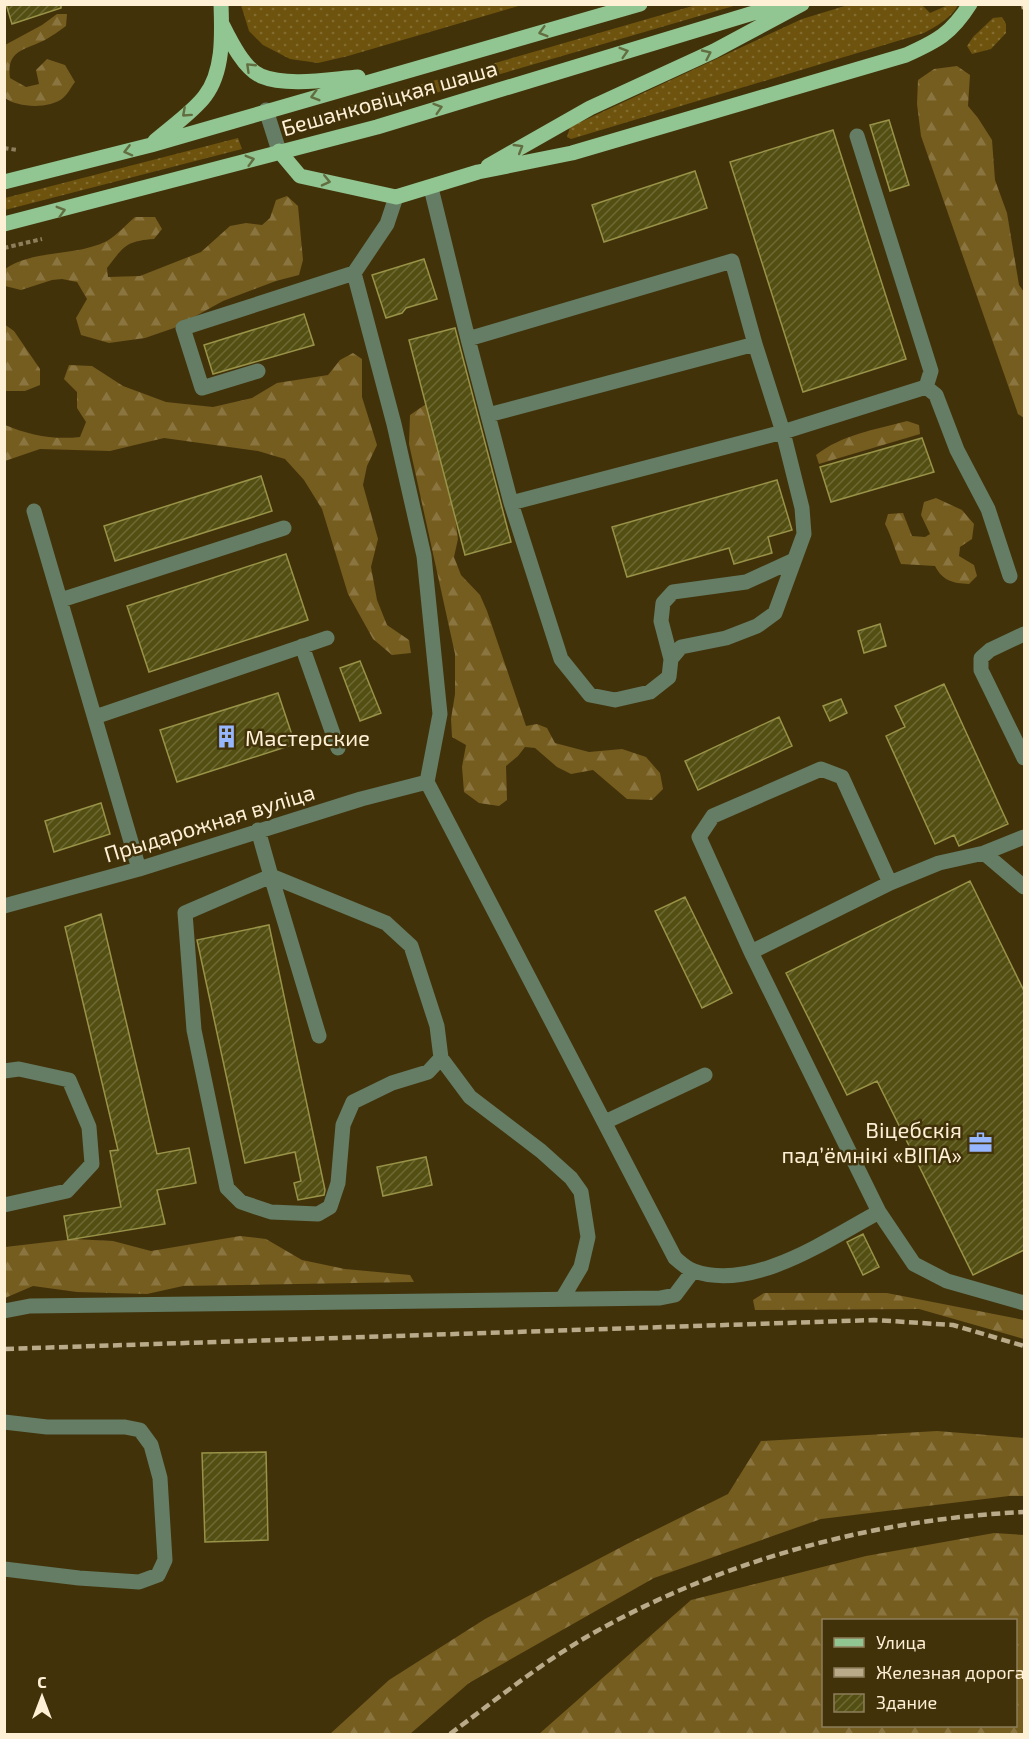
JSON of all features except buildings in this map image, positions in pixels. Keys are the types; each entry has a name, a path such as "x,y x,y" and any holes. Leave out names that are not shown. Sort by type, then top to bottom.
{"main road":[{"path":"151,145 204,97 216,77 222,24 221,4"},
{"name":"Бешанковіцкая шаша","path":"4,182 151,145 640,4"},
{"name":"Бешанковіцкая шаша","path":"4,224 36,218 377,127 783,4"},
{"path":"478,172 559,124 714,51 802,4"},
{"path":"279,152 300,176 396,197 478,172 572,153 906,55 938,40 958,22 970,4"},
{"path":"222,24 232,45 243,60 260,76 294,82 388,75"},
{"path":"559,124 556,139 559,147 572,153"}],"street":[{"path":"266,111 279,152"},
{"path":"858,136 931,371 926,387"},
{"path":"431,188 511,503 561,659 590,695 615,700 650,692 669,677 671,659 661,621 663,603 673,592 746,582 795,560"},
{"path":"258,371 202,388 183,328 354,273 387,224 396,197"},
{"path":"468,339 732,261 754,344 783,432 802,508 804,534 775,614 757,626 726,638 681,647 671,659"},
{"path":"354,273 394,424 424,556 440,714 427,782 675,1258 693,1271 720,1276 759,1270 795,1258 879,1212"},
{"path":"488,415 754,344"},
{"path":"511,503 783,432 926,387"},
{"path":"926,387 936,395 957,450 988,509 1010,576"},
{"path":"34,511 139,869"},
{"path":"61,600 284,528"},
{"path":"1024,634 990,650 981,658 981,670 1024,758"},
{"path":"95,717 327,638"},
{"path":"302,646 339,748"},
{"path":"890,883 842,777 821,769 713,816 699,837 751,952 879,1212 914,1264 947,1281 1024,1303"},
{"name":"Прыдарожная вуліца","path":"4,906 139,869 258,830 427,782"},
{"path":"258,830 319,1036"},
{"path":"751,952 890,883 939,863 984,853 1024,837"},
{"path":"984,853 1024,887"},
{"path":"441,1058 428,1072 392,1083 353,1102 343,1125 338,1183 330,1208 318,1214 271,1212 242,1202 227,1188 194,1030 185,913 271,876 386,923 411,946 437,1026 441,1058 470,1097 541,1151 571,1178 581,1192 588,1237 581,1267 562,1299"},
{"path":"4,1071 19,1069 69,1080 89,1127 92,1164 66,1191 4,1205"},
{"path":"605,1122 705,1075"},
{"path":"4,1311 30,1306 660,1298 675,1294 693,1271"},
{"path":"4,1422 47,1427 124,1426 140,1430 151,1445 160,1478 165,1560 158,1575 139,1582 4,1569"}],"path":[{"path":"4,148 17,150"},
{"path":"4,248 42,239"}],"shaded area":[{"path":"241,4 522,5 318,63 290,59 263,45 249,31"},
{"path":"696,5 737,5 329,124 325,112"},
{"path":"848,5 922,5 930,13 948,5 958,5 948,18 924,33 571,139 567,137 570,127 802,19"},
{"path":"1002,17 1006,24 1006,33 991,49 972,54 967,46 973,37 993,18"},
{"path":"238,138 242,149 5,210 5,198"}],"green space":[{"path":"57,14 67,14 66,26 45,40 18,52 11,62 10,78 26,87 39,84 36,70 47,59 65,65 75,82 63,98 50,104 34,106 18,104 5,98 5,45"},
{"path":"957,66 970,75 968,106 992,140 995,180 1007,213 1019,285 1024,292 1024,418 1018,414 921,136 917,104 918,80 934,69"},
{"path":"287,196 298,206 303,260 299,275 223,301 174,328 145,338 109,343 81,335 76,318 87,299 77,282 52,280 21,290 5,286 5,269 16,263 29,258 95,246 111,239 135,217 155,217 162,229 154,239 137,241 126,246 107,268 108,277 140,276 201,252 230,226 246,223 262,225 270,218 276,200"},
{"path":"4,324 14,331 40,369 40,385 25,391 5,391"},
{"path":"353,353 362,359 362,397 377,445 367,466 363,485 378,539 371,567 377,600 387,625 409,640 411,653 392,655 373,639 348,594 322,509 304,480 285,459 258,451 164,438 110,451 40,449 5,461 5,425 41,436 80,437 86,422 77,408 77,392 64,379 69,365 92,366 123,386 166,402 213,407 252,398 277,383 328,375 340,360"},
{"path":"429,402 452,496 458,539 454,557 461,575 480,595 487,611 526,726 537,724 547,728 555,743 589,752 622,749 646,757 660,773 663,789 652,800 627,799 593,770 571,774 557,767 535,748 525,747 506,766 507,800 499,806 479,803 464,792 462,767 466,745 452,737 455,654 409,444 410,415"},
{"path":"907,421 919,425 920,434 819,464 816,455 837,442"},
{"path":"936,498 962,510 974,524 972,539 960,547 959,556 974,565 977,576 969,584 949,580 941,575 935,566 901,564 885,524 888,514 903,513 912,536 925,537 930,534 921,515 924,502"},
{"path":"240,1236 266,1239 302,1260 345,1269 410,1275 414,1282 183,1286 147,1294 77,1292 33,1286 5,1298 5,1247 74,1239 113,1241 151,1251"},
{"path":"764,1293 887,1293 1024,1320 1024,1339 919,1309 755,1310 753,1300"},
{"path":"937,1431 1024,1438 1024,1496 821,1519 654,1578 469,1683 410,1734 330,1734 389,1680 485,1619 728,1494 761,1441"},
{"path":"994,1533 1024,1535 1024,1734 539,1734 691,1600 866,1556"}],"railway":[{"path":"1023,4 1024,9"},
{"path":"5,1349 874,1320 953,1325 1024,1346"},
{"path":"450,1734 548,1661 583,1639 633,1612 740,1567 796,1549 853,1535 967,1516 1024,1512"}],"place":[{"name":"Мастерские","path":"227,737"},
{"name":"Віцебскія падʼёмнікі «ВІПА»","path":"980,1142"}]}
